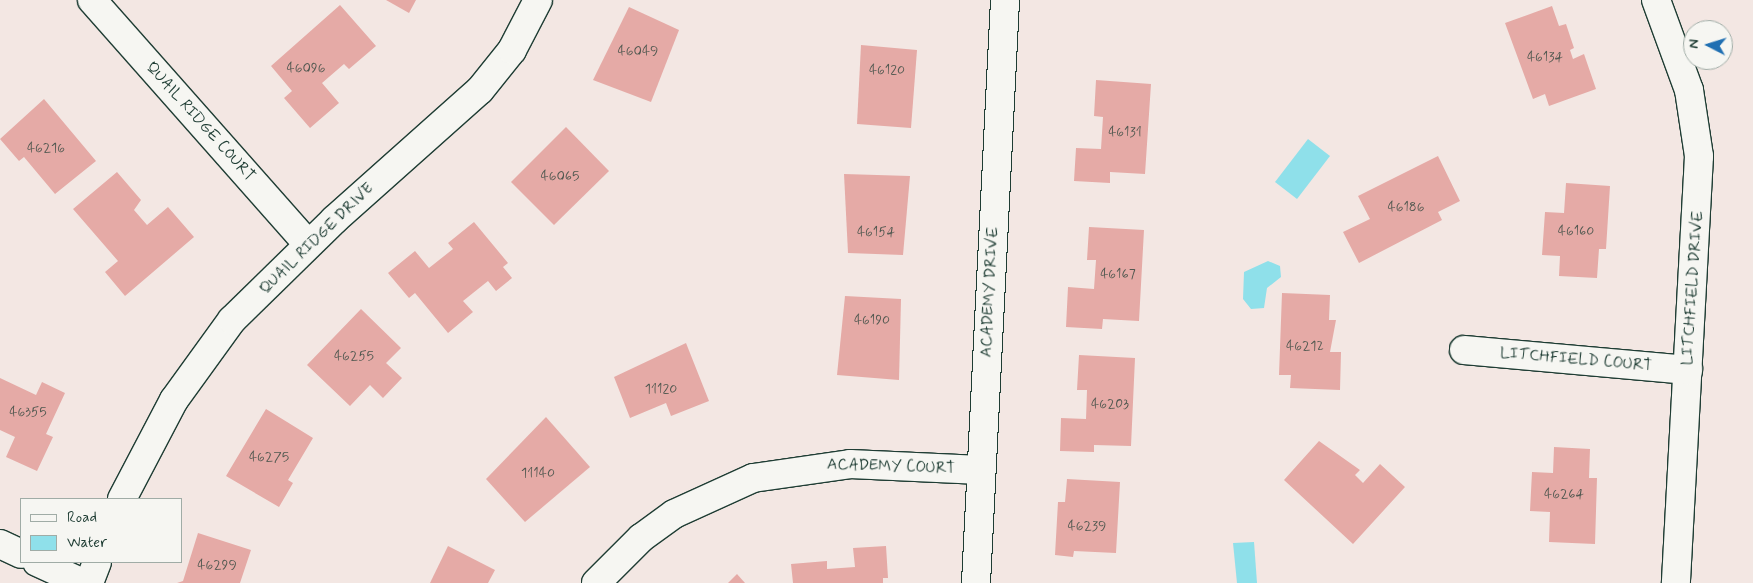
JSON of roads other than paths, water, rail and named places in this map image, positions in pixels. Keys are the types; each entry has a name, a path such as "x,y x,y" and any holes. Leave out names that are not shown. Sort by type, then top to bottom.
{"street":[{"name":"QUAIL RIDGE COURT","path":"92,0 308,244"},
{"name":"QUAIL RIDGE DRIVE","path":"122,498 149,442 202,359 232,320 308,244 480,90 512,50 538,0"},
{"name":"ACADEMY DRIVE","path":"976,583 1004,0"},
{"name":"LITCHFIELD DRIVE","path":"1656,0 1689,90 1699,156 1676,583"},
{"name":"LITCHFIELD COURT","path":"1464,350 1688,370"},
{"name":"ACADEMY COURT","path":"596,583 641,538 674,514 753,478 850,464 981,470"},
{"path":"0,544 20,554"},
{"path":"39,563 83,583"},
{"path":"89,583 97,563"}],"water":[{"path":"1308,139 1330,156 1297,199 1275,182"},
{"path":"1268,261 1280,266 1281,277 1267,288 1264,308 1251,309 1243,299 1244,272"},
{"path":"1254,542 1257,583 1237,583 1233,543"}]}
